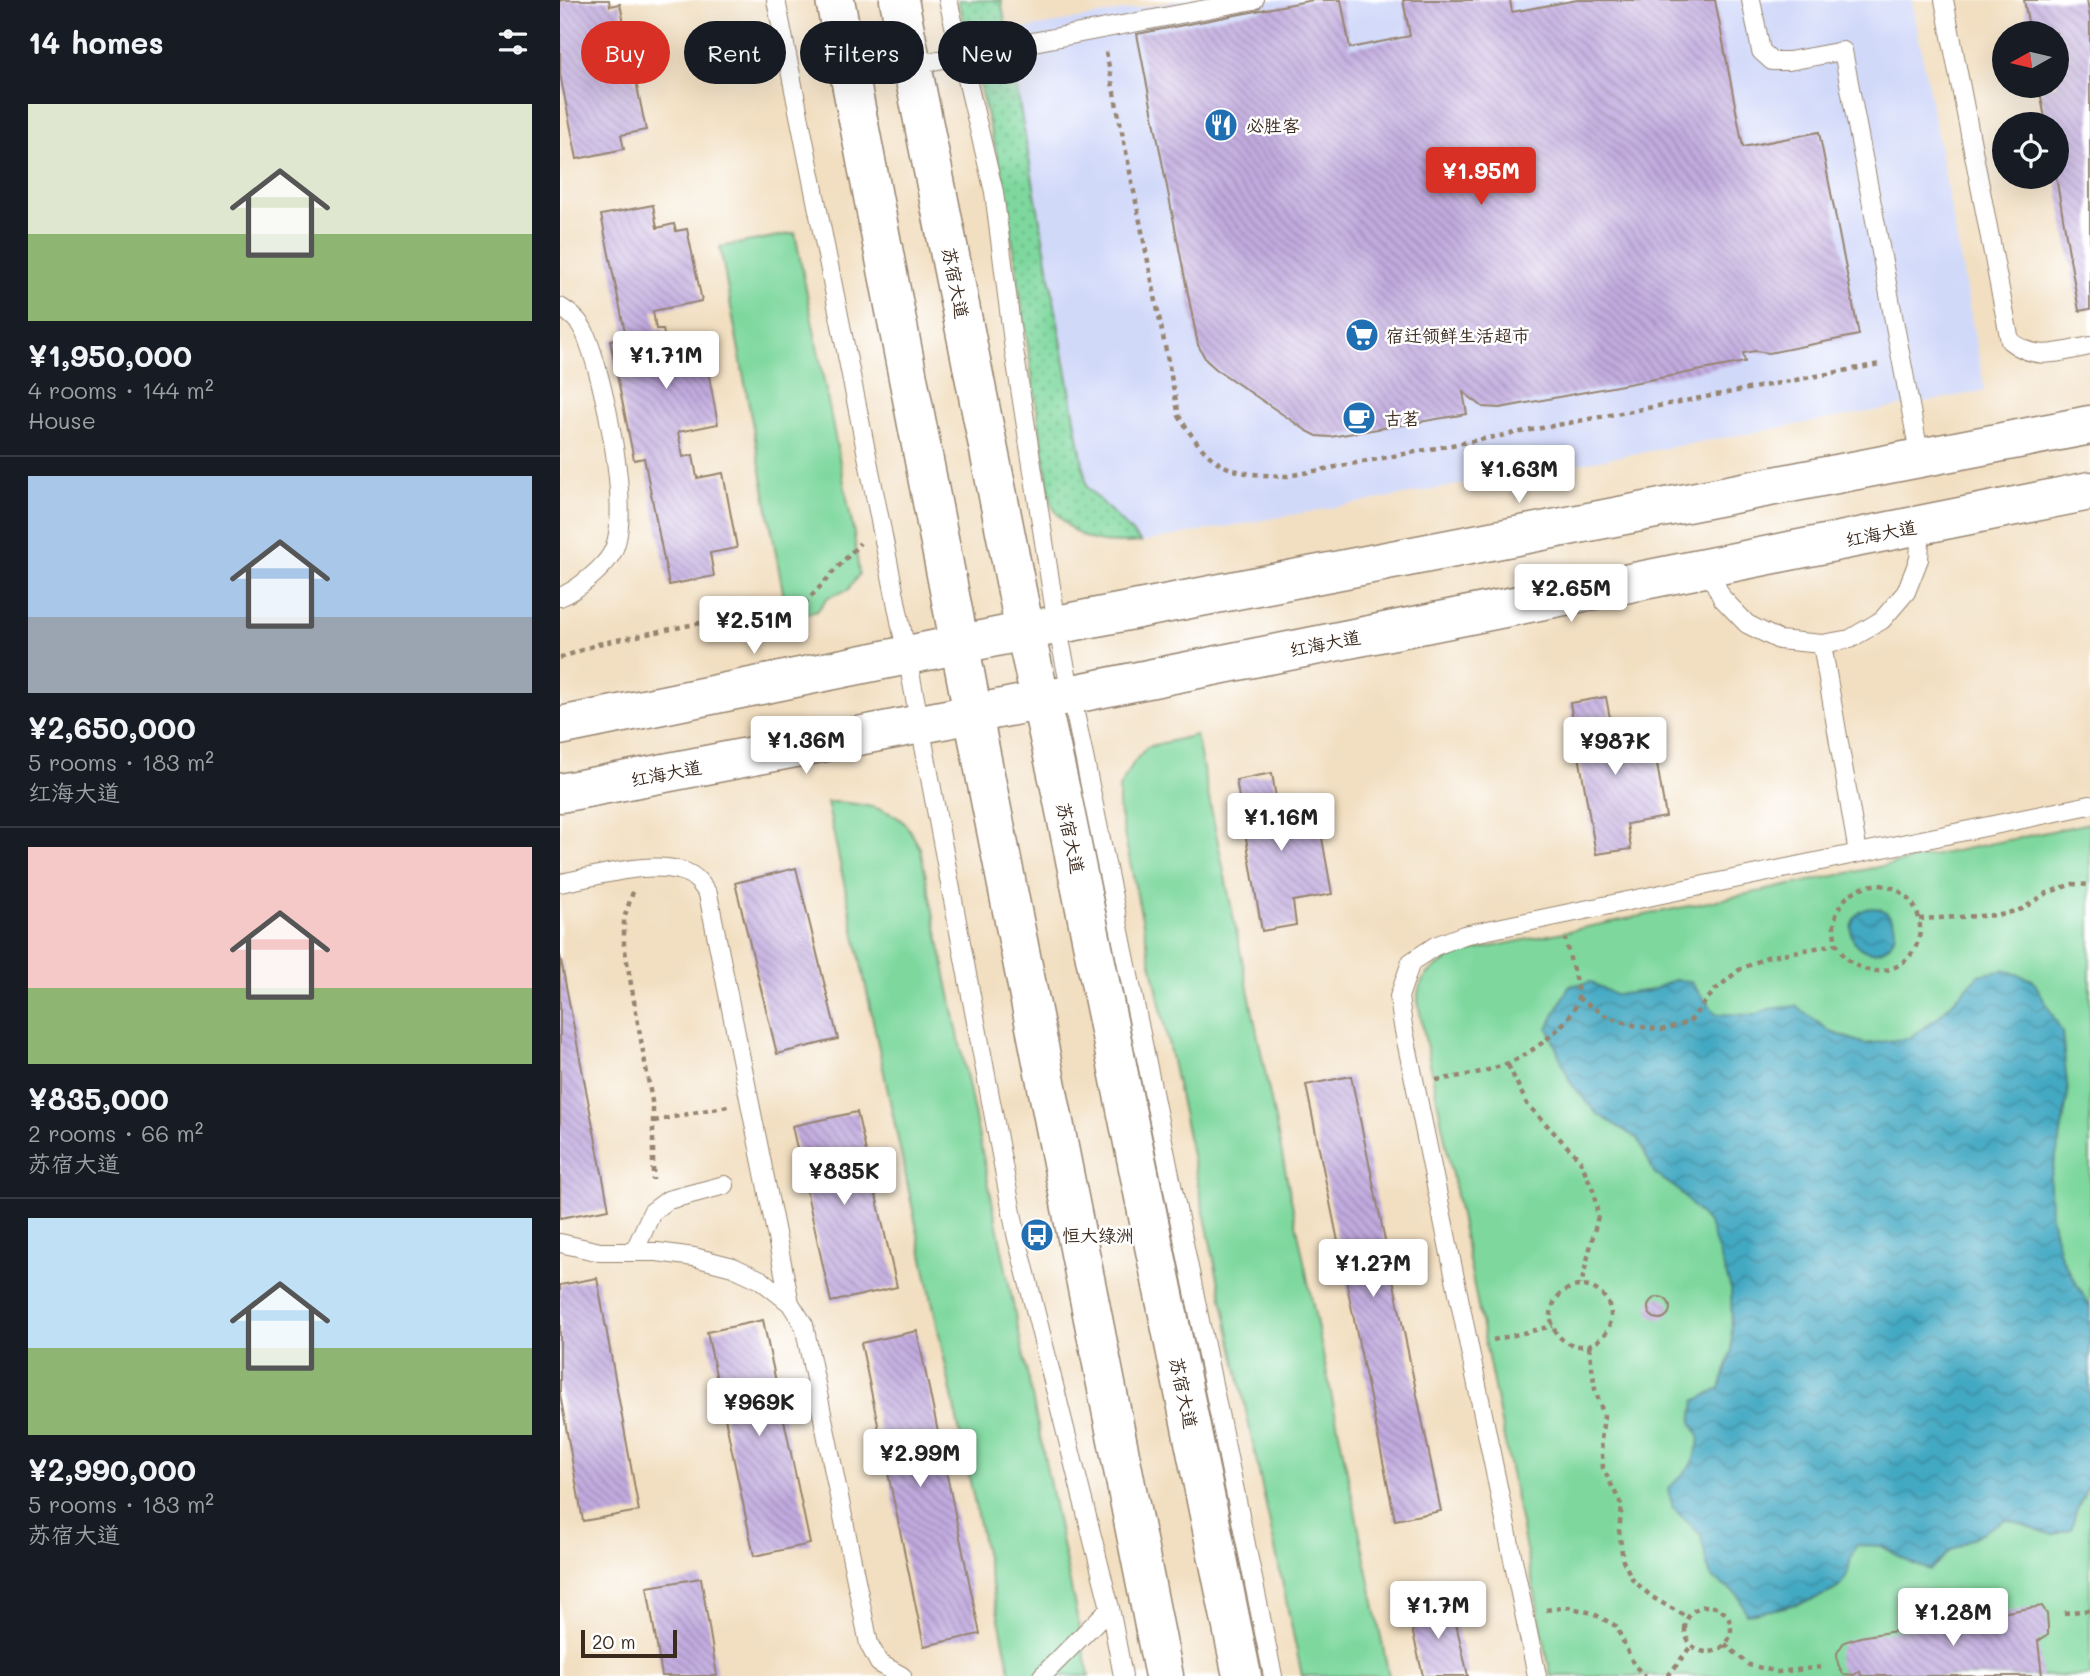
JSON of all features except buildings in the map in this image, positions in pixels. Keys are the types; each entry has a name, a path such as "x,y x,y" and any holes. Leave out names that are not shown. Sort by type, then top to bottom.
{"main road":[{"path":"835,0 973,714 1164,1676"},
{"name":"苏宿大道","path":"899,0 903,21"},
{"name":"苏宿大道","path":"916,84 1056,696 1242,1676"},
{"path":"560,726 1041,628 2090,425"},
{"name":"红海大道","path":"560,793 973,714 2090,491"}],"lane":[{"path":"776,0 880,522 1016,1234 1110,1608 1124,1676"},
{"path":"948,0 953,21"},
{"path":"1037,41 1254,0"},
{"path":"1751,0 1761,51 1772,61 1789,61 1843,51 1920,458"},
{"path":"1944,0 2010,341 2031,354 2045,355 2090,346"},
{"path":"969,84 994,192 1014,350 1041,628"},
{"path":"560,307 574,315 585,332 611,422 619,486 620,521 612,552 587,580 560,597"},
{"path":"1707,567 1722,598 1747,624 1779,640 1822,644 1850,639 1882,621 1906,593 1919,559 1921,524"},
{"path":"1822,644 1858,853"},
{"path":"1056,696 1273,1676"},
{"path":"1536,1676 1399,997 1411,962 1435,946 1464,935 2090,805"},
{"path":"560,883 641,869 671,869 686,873 700,882 708,894 790,1303"},
{"path":"634,1252 652,1212 668,1200 725,1185"},
{"path":"560,1243 600,1252 694,1257 733,1267 761,1280 790,1303 804,1325 869,1644 879,1663 902,1676"},
{"path":"1042,1676 1110,1608"}],"path":[{"path":"1101,29 1179,415 1203,452 1217,463 1235,471 1260,476 1288,476 1902,360"},
{"path":"560,658 598,644 807,601 880,522"},
{"path":"641,869 624,918 624,945 654,1121 652,1212"},
{"path":"1919,919 2001,915 2022,909 2047,893 2072,884 2090,885"},
{"path":"1864,886 1892,888 1905,895 1914,906 1920,933 1907,959 1896,967 1882,971 1854,965 1836,944 1833,930 1835,916 1847,898 1864,886"},
{"path":"1415,1083 1463,1076 1508,1065 1538,1048 1568,1018 1578,998 1560,915"},
{"path":"1578,998 1608,1017 1661,1030 1689,1023 1715,990 1739,970 1768,957 1836,944"},
{"path":"1508,1065 1527,1104 1580,1160 1593,1190 1598,1216 1581,1286"},
{"path":"654,1121 750,1101"},
{"path":"1581,1286 1599,1291 1606,1298 1612,1317 1605,1335 1589,1346 1569,1344 1560,1338 1553,1326 1552,1310 1555,1300 1562,1292 1581,1286"},
{"path":"1469,1345 1553,1326"},
{"path":"1589,1346 1595,1389 1604,1416 1602,1468 1622,1506 1619,1530 1623,1560 1633,1580 1652,1597 1687,1617"},
{"path":"1699,1606 1714,1606 1721,1610 1727,1615 1731,1630 1726,1644 1713,1652 1705,1652 1691,1646 1685,1632 1687,1617 1699,1606"},
{"path":"1524,1614 1568,1607 1592,1613 1616,1626 1634,1664 1645,1676"},
{"path":"2064,1614 2090,1610"},
{"path":"1726,1644 1749,1665 1759,1668 1778,1672 1823,1667"},
{"path":"1668,1676 1691,1646"}],"shaded area":[{"path":"1182,0 1912,0 1985,391 1141,542 1087,487 1015,84 1037,84 1037,26"}],"green space":[{"path":"958,0 1001,0 1005,21 963,21"},
{"path":"979,84 1016,84 1087,487 1141,542 1112,543 1089,539 1069,527 1051,504 1004,184"},
{"path":"795,233 854,534 859,574 848,590 828,597 817,611 788,619 720,247"},
{"path":"1196,735 1389,1676 1302,1676 1119,810 1119,788 1134,762 1147,747"},
{"path":"827,802 857,804 889,813 905,824 920,848 1089,1676 1011,1676"},
{"path":"2090,823 2090,1676 1551,1676 1419,1006 1418,995 1423,980 1435,968 1466,952"}],"water":[{"path":"1873,908 1882,909 1889,914 1894,921 1894,939 1889,946 1882,951 1873,952 1864,951 1857,946 1852,939 1851,930 1852,921 1857,914 1864,909"},
{"path":"2005,970 2033,980 2062,1032 2068,1094 2050,1181 2051,1218 2061,1257 2090,1307 2090,1481 2071,1529 2053,1535 2006,1519 1950,1551 1930,1570 1881,1546 1857,1545 1845,1580 1834,1590 1796,1604 1746,1614 1738,1595 1712,1578 1701,1535 1673,1508 1668,1489 1692,1465 1700,1439 1692,1422 1695,1401 1720,1388 1732,1351 1731,1289 1709,1224 1677,1189 1655,1174 1638,1139 1596,1113 1570,1082 1548,1028 1569,986 1591,982 1615,995 1652,990 1674,980 1690,981 1716,1014 1754,1015 1769,1009 1796,1006 1831,1032 1865,1044 1909,1038 1938,1017 1979,975"}],"place":[{"name":"必胜客","path":"1221,125"},
{"name":"宿迁领鲜生活超市","path":"1362,335"},
{"name":"古茗","path":"1359,418"},
{"name":"恒大绿洲","path":"1037,1235"}]}
